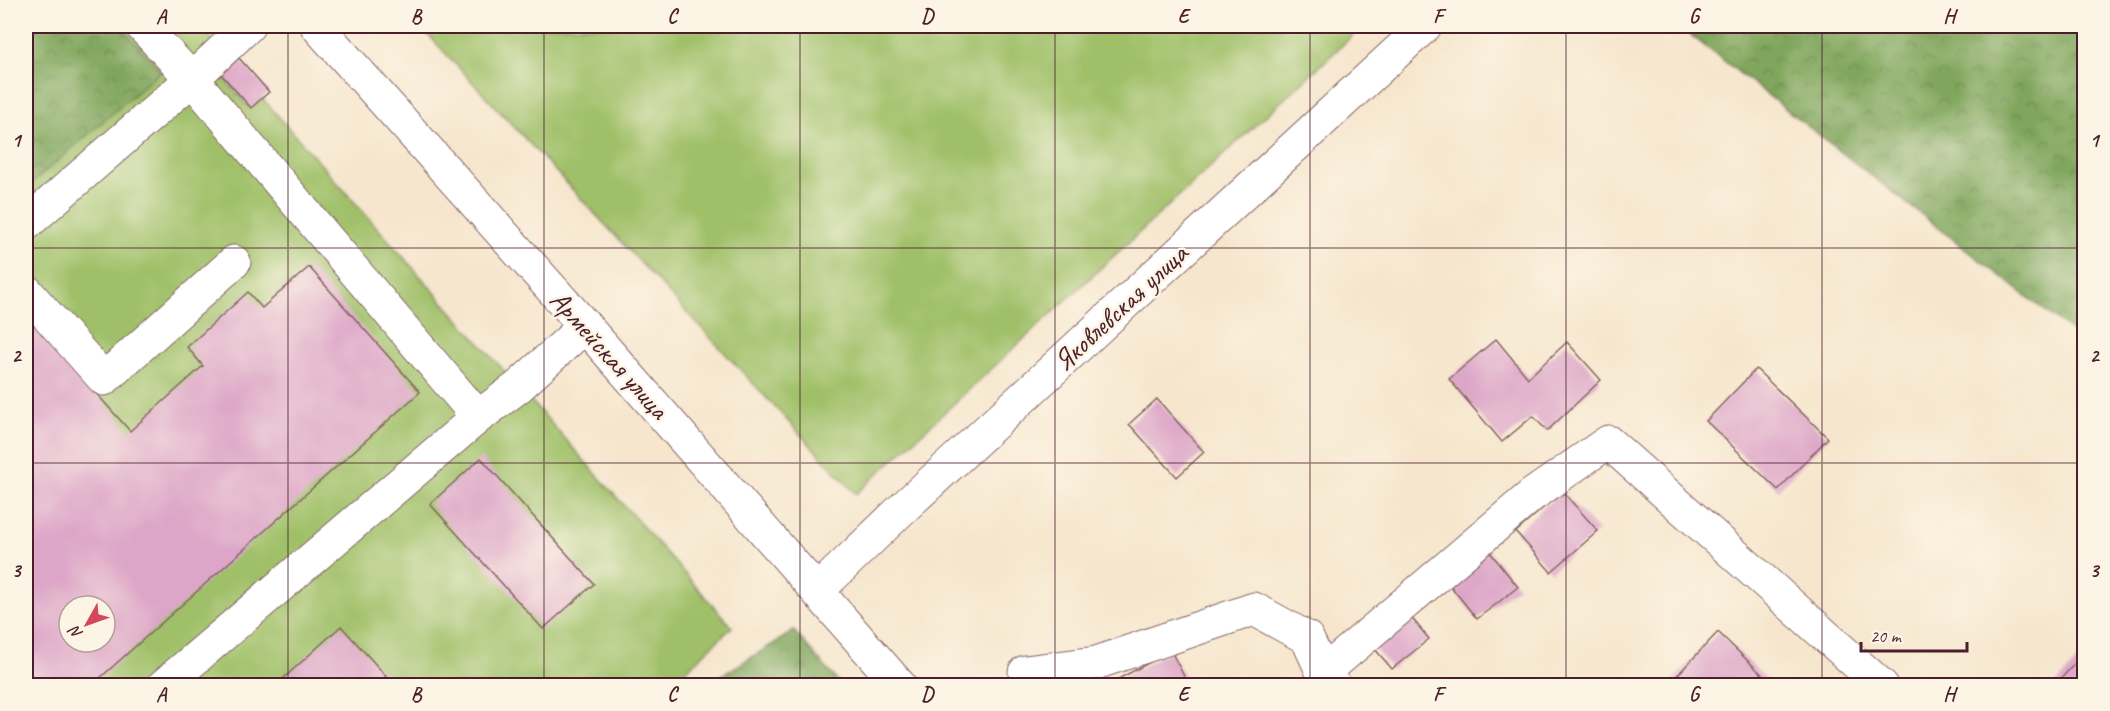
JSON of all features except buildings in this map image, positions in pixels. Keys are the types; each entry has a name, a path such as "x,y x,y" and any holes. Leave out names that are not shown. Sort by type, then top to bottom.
{"street":[{"path":"142,26 192,80 478,417"},
{"path":"26,224 192,80 248,26"},
{"name":"Армейская улица","path":"317,26 585,326 900,686"},
{"name":"Яковлевская улица","path":"818,590 910,502 1425,26"},
{"path":"26,291 104,379 234,262"},
{"path":"163,686 478,417 518,387 585,326"},
{"path":"1025,672 1096,663 1254,609 1307,638 1329,679 1532,495 1608,442 1882,686"}],"green space":[{"path":"26,26 200,26 233,63 221,75 250,108 262,98 732,627 671,685 26,685"},
{"path":"26,26 120,26 161,71 26,188"},
{"path":"420,26 1363,26 856,494"},
{"path":"1679,26 2084,26 2084,341"},
{"path":"794,631 841,685 706,685"}]}
